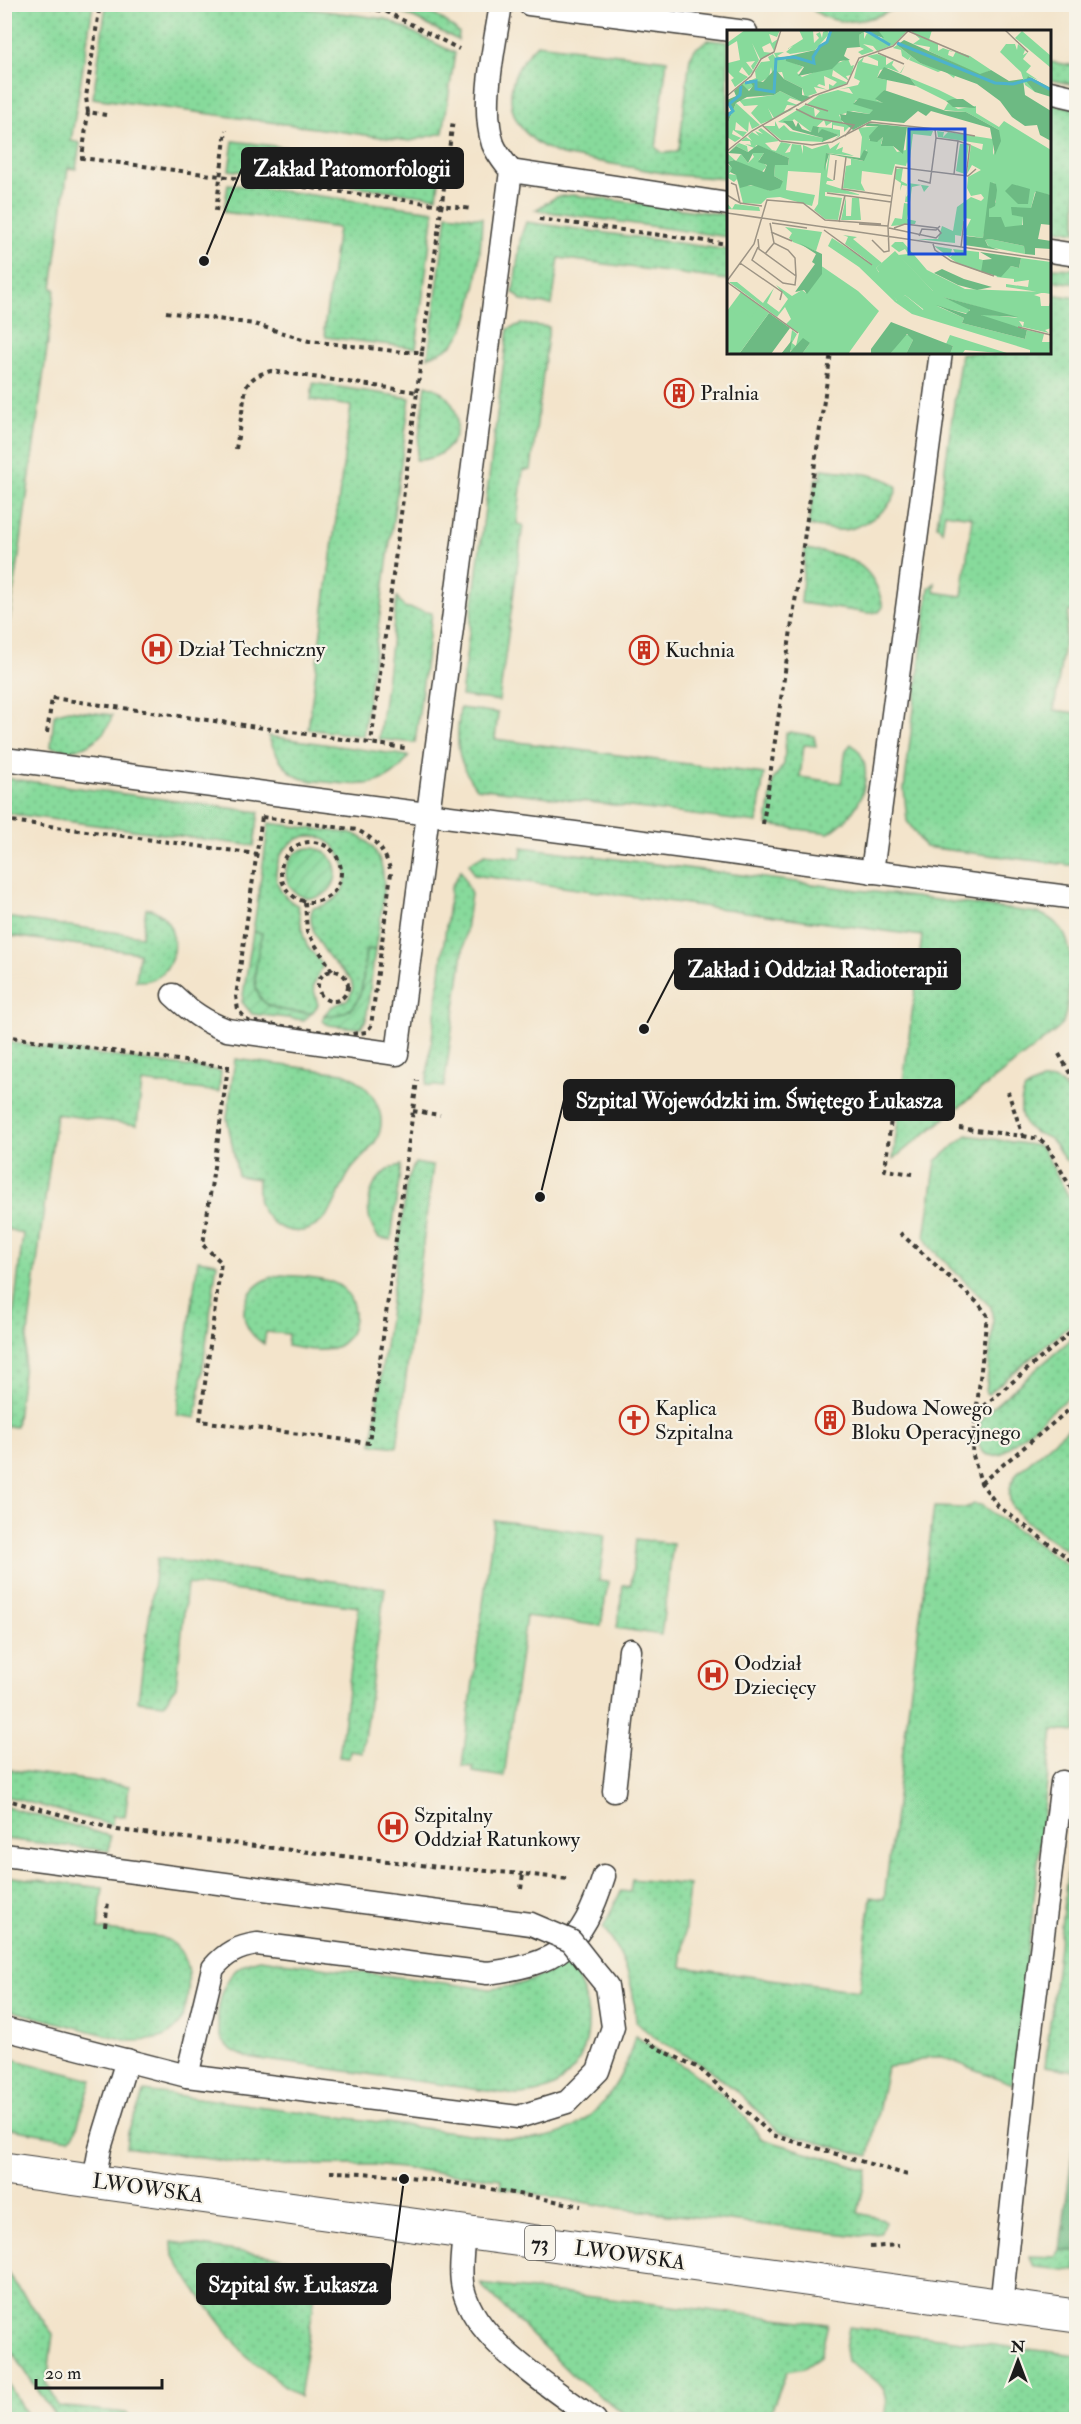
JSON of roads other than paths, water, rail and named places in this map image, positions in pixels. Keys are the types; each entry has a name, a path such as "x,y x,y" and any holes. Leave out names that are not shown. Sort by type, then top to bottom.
{"main road":[{"name":"LWOWSKA","path":"4,2169 1077,2316"}],"lane":[{"path":"501,4 489,104 490,129 500,158 511,171 727,204"},
{"path":"529,4 730,30"},
{"path":"1051,92 1077,98"},
{"path":"173,995 191,1012 209,1023 237,1024 397,1054 511,171"},
{"path":"1051,251 1077,255"},
{"path":"872,872 941,354"},
{"path":"4,759 1077,898"},
{"path":"614,1791 630,1650"},
{"path":"1001,2306 1027,2063 1062,1782"},
{"path":"4,1856 531,1924 571,1941 607,1986 613,2027 598,2071 567,2102 518,2117 187,2076 4,2029"},
{"path":"187,2076 213,1968 225,1954 239,1946 256,1944 487,1973 522,1969 552,1958 576,1938 591,1911 604,1876"},
{"path":"94,2181 100,2148 127,2060"},
{"path":"464,2232 462,2287 473,2314 499,2347 595,2420"}],"place":[{"name":"Zakład Patomorfologii","path":"204,261"},
{"name":"Pralnia","path":"679,393"},
{"name":"Dział Techniczny","path":"157,649"},
{"name":"Kuchnia","path":"644,650"},
{"name":"Zakład i Oddział Radioterapii","path":"644,1029"},
{"name":"Szpital Wojewódzki im. Świętego Łukasza","path":"540,1197"},
{"name":"Kaplica Szpitalna","path":"634,1420"},
{"name":"Budowa Nowego Bloku Operacyjnego","path":"830,1420"},
{"name":"Oodział Dziecięcy","path":"713,1675"},
{"name":"Szpitalny Oddział Ratunkowy","path":"393,1827"},
{"name":"Szpital św. Łukasza","path":"404,2179"}]}
